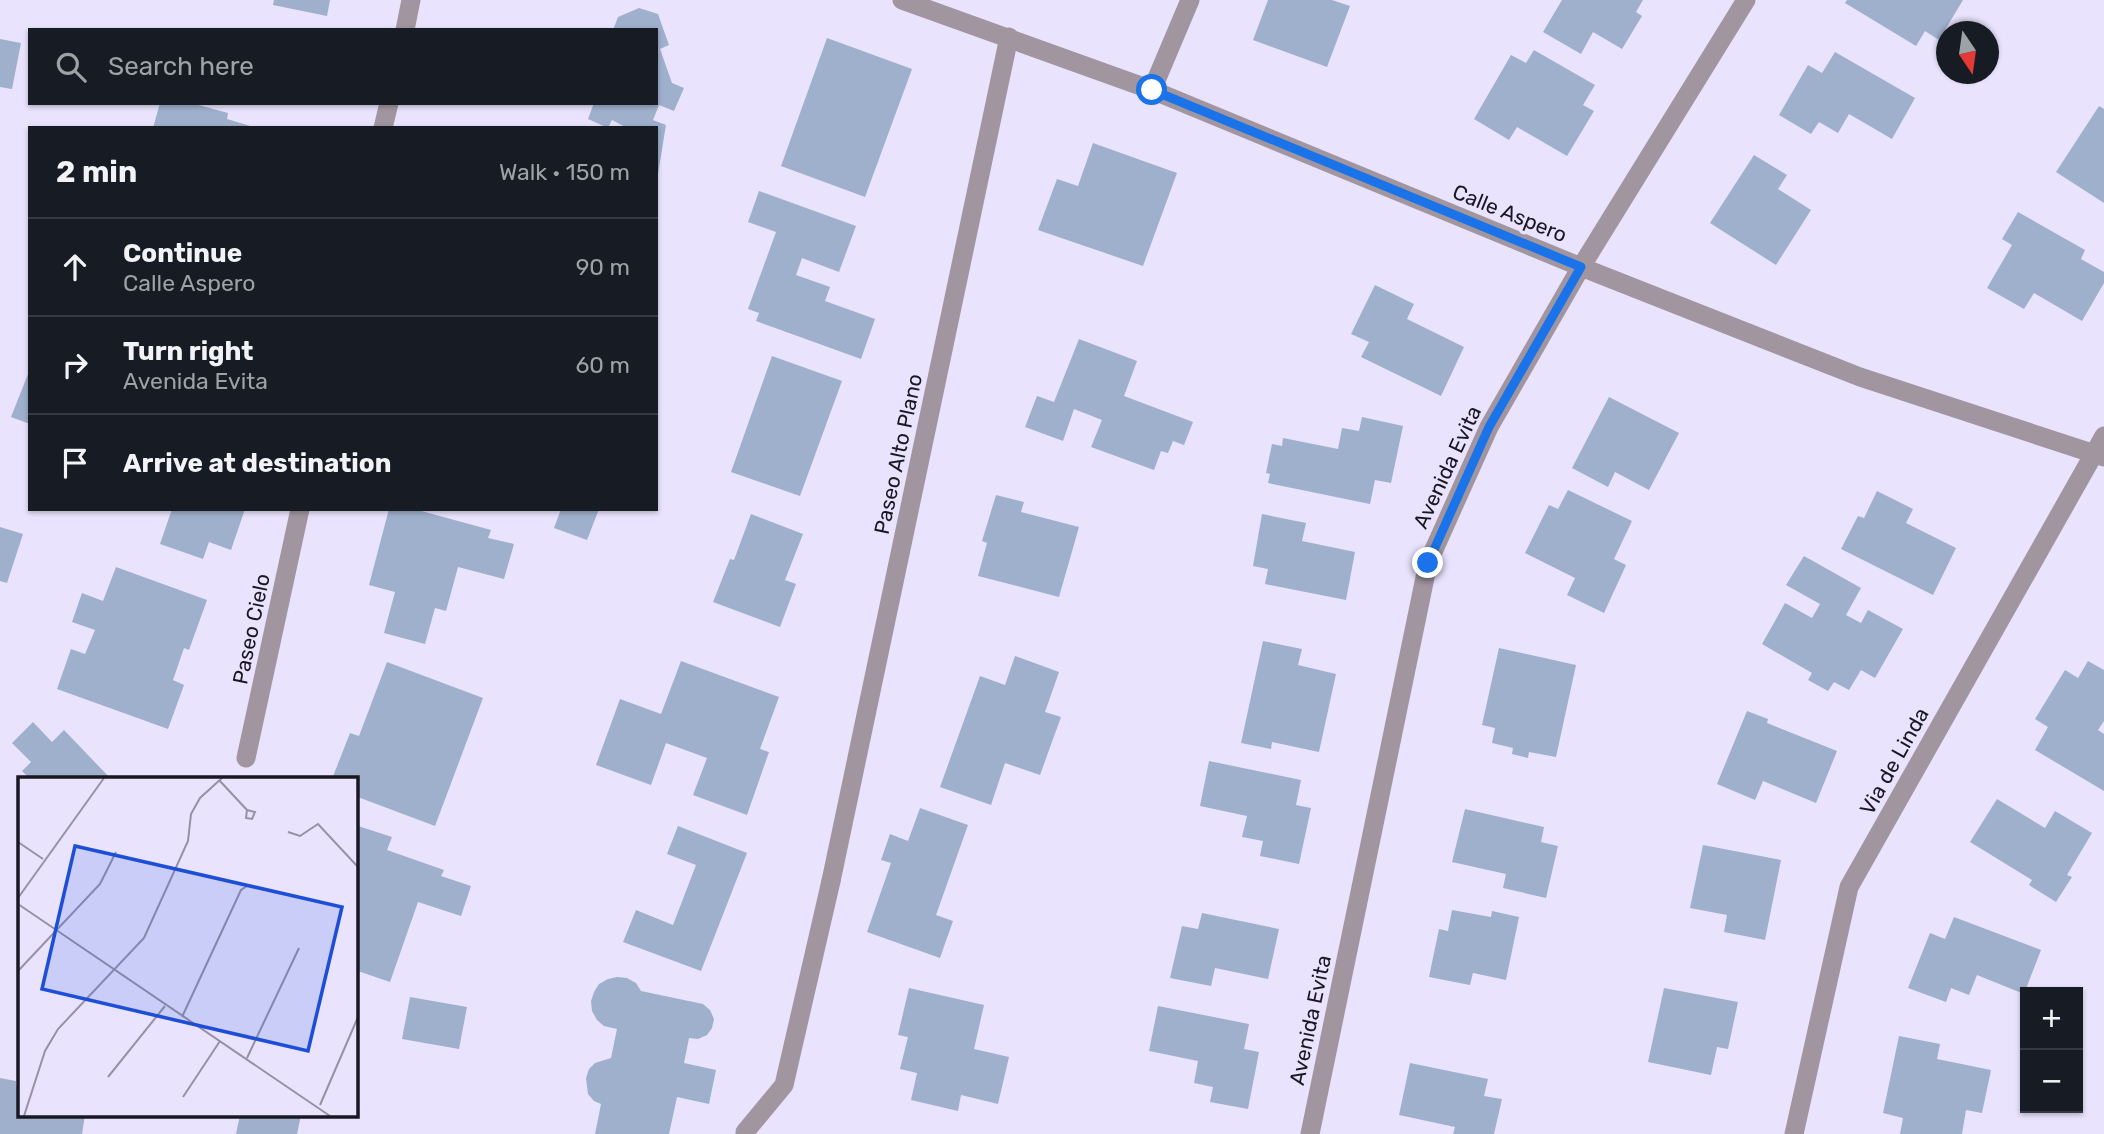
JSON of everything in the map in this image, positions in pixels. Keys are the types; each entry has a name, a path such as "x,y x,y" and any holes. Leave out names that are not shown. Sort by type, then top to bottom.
{"street":[{"path":"405,28 411,0"},
{"name":"Calle Aspero","path":"902,0 1152,90 1581,267 1860,377 2101,448"},
{"path":"1152,90 1190,0"},
{"name":"Avenida Evita","path":"1310,1134 1428,563 1489,427 1581,267 1746,0"},
{"name":"Paseo Alto Plano","path":"745,1132 784,1086 831,881 1009,37"},
{"path":"383,126 388,105"},
{"name":"Via de Linda","path":"1794,1134 1849,887 2101,448"},
{"name":"Paseo Cielo","path":"246,758 300,511"}],"building":[{"path":"274,0 330,0 327,16 273,5"},
{"path":"1268,0 1332,0 1350,6 1327,67 1253,40"},
{"path":"1562,0 1643,0 1636,12 1642,16 1622,49 1593,32 1581,54 1543,32"},
{"path":"1847,0 1963,0 1950,21 1936,21 1936,38 1925,31 1916,46 1845,3"},
{"path":"639,8 658,14 669,45 660,49 672,83 684,88 674,111 659,105 653,120 666,125 658,174 658,126 623,126 612,120 609,126 604,126 588,119 593,105 658,105 658,28 614,28 618,17"},
{"path":"827,38 912,69 865,197 781,166"},
{"path":"0,39 21,43 12,89 0,87"},
{"path":"1534,50 1595,85 1583,105 1594,111 1567,156 1517,127 1509,140 1474,119 1511,55 1526,63"},
{"path":"1835,52 1915,98 1892,139 1849,114 1838,133 1819,122 1811,134 1779,115 1808,65 1822,73"},
{"path":"159,105 198,105 228,113 227,119 250,126 154,126"},
{"path":"2099,106 2104,109 2104,203 2056,172"},
{"path":"1093,143 1177,173 1143,266 1038,230 1057,179 1078,186"},
{"path":"1754,155 1787,175 1778,189 1811,210 1776,265 1710,223"},
{"path":"759,191 856,226 839,272 802,258 796,275 830,287 825,301 875,319 861,359 756,321 759,313 748,309 776,232 748,222"},
{"path":"2018,212 2085,250 2081,259 2104,272 2104,283 2082,321 2034,293 2024,309 1987,288 2012,245 2002,239"},
{"path":"1375,285 1414,304 1407,319 1464,347 1441,396 1361,357 1369,342 1351,334"},
{"path":"1079,339 1137,361 1124,396 1193,422 1184,445 1173,441 1168,453 1161,451 1154,470 1091,447 1102,420 1074,409 1063,441 1025,427 1037,396 1054,402"},
{"path":"772,356 842,381 800,496 731,472"},
{"path":"28,374 28,423 11,417"},
{"path":"1609,397 1679,433 1649,490 1615,472 1608,487 1572,468"},
{"path":"1362,417 1403,426 1391,483 1375,480 1370,504 1268,483 1270,474 1266,473 1272,444 1282,446 1283,438 1338,449 1342,428 1359,431"},
{"path":"1568,490 1632,521 1614,559 1626,565 1604,613 1567,595 1575,578 1525,553 1549,505 1558,509"},
{"path":"1877,491 1913,509 1906,523 1956,548 1933,595 1841,549 1858,516 1864,518"},
{"path":"996,495 1024,502 1021,512 1079,527 1059,597 978,576 987,543 982,541"},
{"path":"171,511 244,511 231,550 209,542 203,559 160,544"},
{"path":"388,511 421,511 491,530 488,538 514,544 504,579 458,567 446,611 435,608 425,644 384,633 395,592 369,585"},
{"path":"560,511 598,511 587,540 554,528"},
{"path":"751,514 803,534 785,580 796,584 780,627 713,602 730,559 734,560"},
{"path":"1262,514 1306,523 1302,541 1355,552 1346,600 1265,584 1268,569 1253,566"},
{"path":"0,527 23,534 7,583 0,581"},
{"path":"1804,556 1861,588 1846,615 1861,623 1868,610 1903,629 1875,678 1861,670 1849,690 1834,682 1828,691 1808,680 1812,673 1762,644 1785,603 1812,618 1820,604 1786,585"},
{"path":"116,567 207,600 189,650 184,648 173,680 184,685 168,729 57,689 71,649 85,654 95,630 72,622 82,593 103,601"},
{"path":"1263,641 1302,649 1298,665 1336,674 1319,752 1272,742 1271,749 1241,743"},
{"path":"1499,648 1576,665 1556,757 1529,752 1528,758 1512,754 1513,748 1492,743 1495,728 1482,725"},
{"path":"1015,656 1059,672 1045,712 1061,717 1040,775 1005,763 991,805 940,787 980,676 1005,685"},
{"path":"681,661 779,697 760,749 769,752 747,815 693,795 707,758 666,743 651,785 596,765 620,699 661,714"},
{"path":"2088,661 2104,670 2104,721 2098,730 2104,734 2104,791 2035,750 2048,727 2035,719 2065,670 2078,678"},
{"path":"387,662 483,698 435,826 357,797 357,777 333,777 350,733 359,736"},
{"path":"1747,711 1768,719 1767,723 1837,751 1816,803 1763,781 1755,800 1717,784"},
{"path":"33,722 52,742 64,730 109,777 28,777 22,771 31,762 12,743"},
{"path":"1209,761 1301,780 1296,805 1311,808 1299,864 1260,856 1263,841 1242,837 1247,816 1200,806"},
{"path":"1997,799 2045,828 2055,811 2092,833 2067,875 2072,877 2056,902 2029,885 2032,880 1970,842"},
{"path":"920,808 968,825 936,915 953,921 940,958 867,932 891,863 881,860 890,834 908,841"},
{"path":"1465,809 1544,827 1541,842 1558,846 1546,898 1503,888 1506,874 1452,862"},
{"path":"357,826 392,837 387,850 444,870 441,876 471,886 461,916 418,902 390,982 357,971"},
{"path":"678,826 747,853 701,971 623,942 636,910 673,925 696,865 667,854"},
{"path":"1703,845 1781,860 1765,940 1724,932 1727,915 1690,908"},
{"path":"1452,910 1491,917 1492,911 1519,917 1506,980 1473,973 1470,985 1429,977 1439,929 1448,931"},
{"path":"1202,913 1279,929 1268,979 1215,968 1211,986 1170,978 1182,926 1198,929"},
{"path":"1954,917 2041,950 2027,987 2020,987 2020,992 1977,975 1969,995 1951,988 1946,1002 1908,988 1930,933 1945,939"},
{"path":"617,977 636,983 641,991 703,1004 714,1019 707,1035 698,1039 689,1038 684,1063 716,1070 709,1104 677,1097 669,1134 595,1134 601,1104 588,1094 586,1078 595,1063 611,1058 617,1029 604,1026 597,1020 591,1001 599,984"},
{"path":"909,988 984,1005 974,1049 1009,1057 998,1104 961,1095 958,1111 911,1100 917,1073 900,1069 908,1037 898,1035"},
{"path":"1664,988 1738,1002 1728,1049 1717,1047 1711,1075 1648,1062"},
{"path":"410,997 467,1007 459,1049 402,1039"},
{"path":"1158,1006 1249,1024 1244,1049 1259,1052 1248,1109 1210,1102 1213,1087 1194,1083 1198,1061 1149,1051"},
{"path":"1899,1036 1940,1044 1937,1059 1991,1070 1982,1113 1966,1110 1962,1134 1900,1134 1903,1118 1883,1113"},
{"path":"1410,1063 1488,1079 1484,1096 1502,1099 1494,1134 1453,1134 1455,1127 1399,1115"},
{"path":"0,1078 16,1081 18,1116 85,1116 82,1134 0,1134"},
{"path":"240,1116 301,1116 297,1134 236,1134"}],"route":[{"path":"1152,90 1581,267 1489,427 1428,563"}]}
